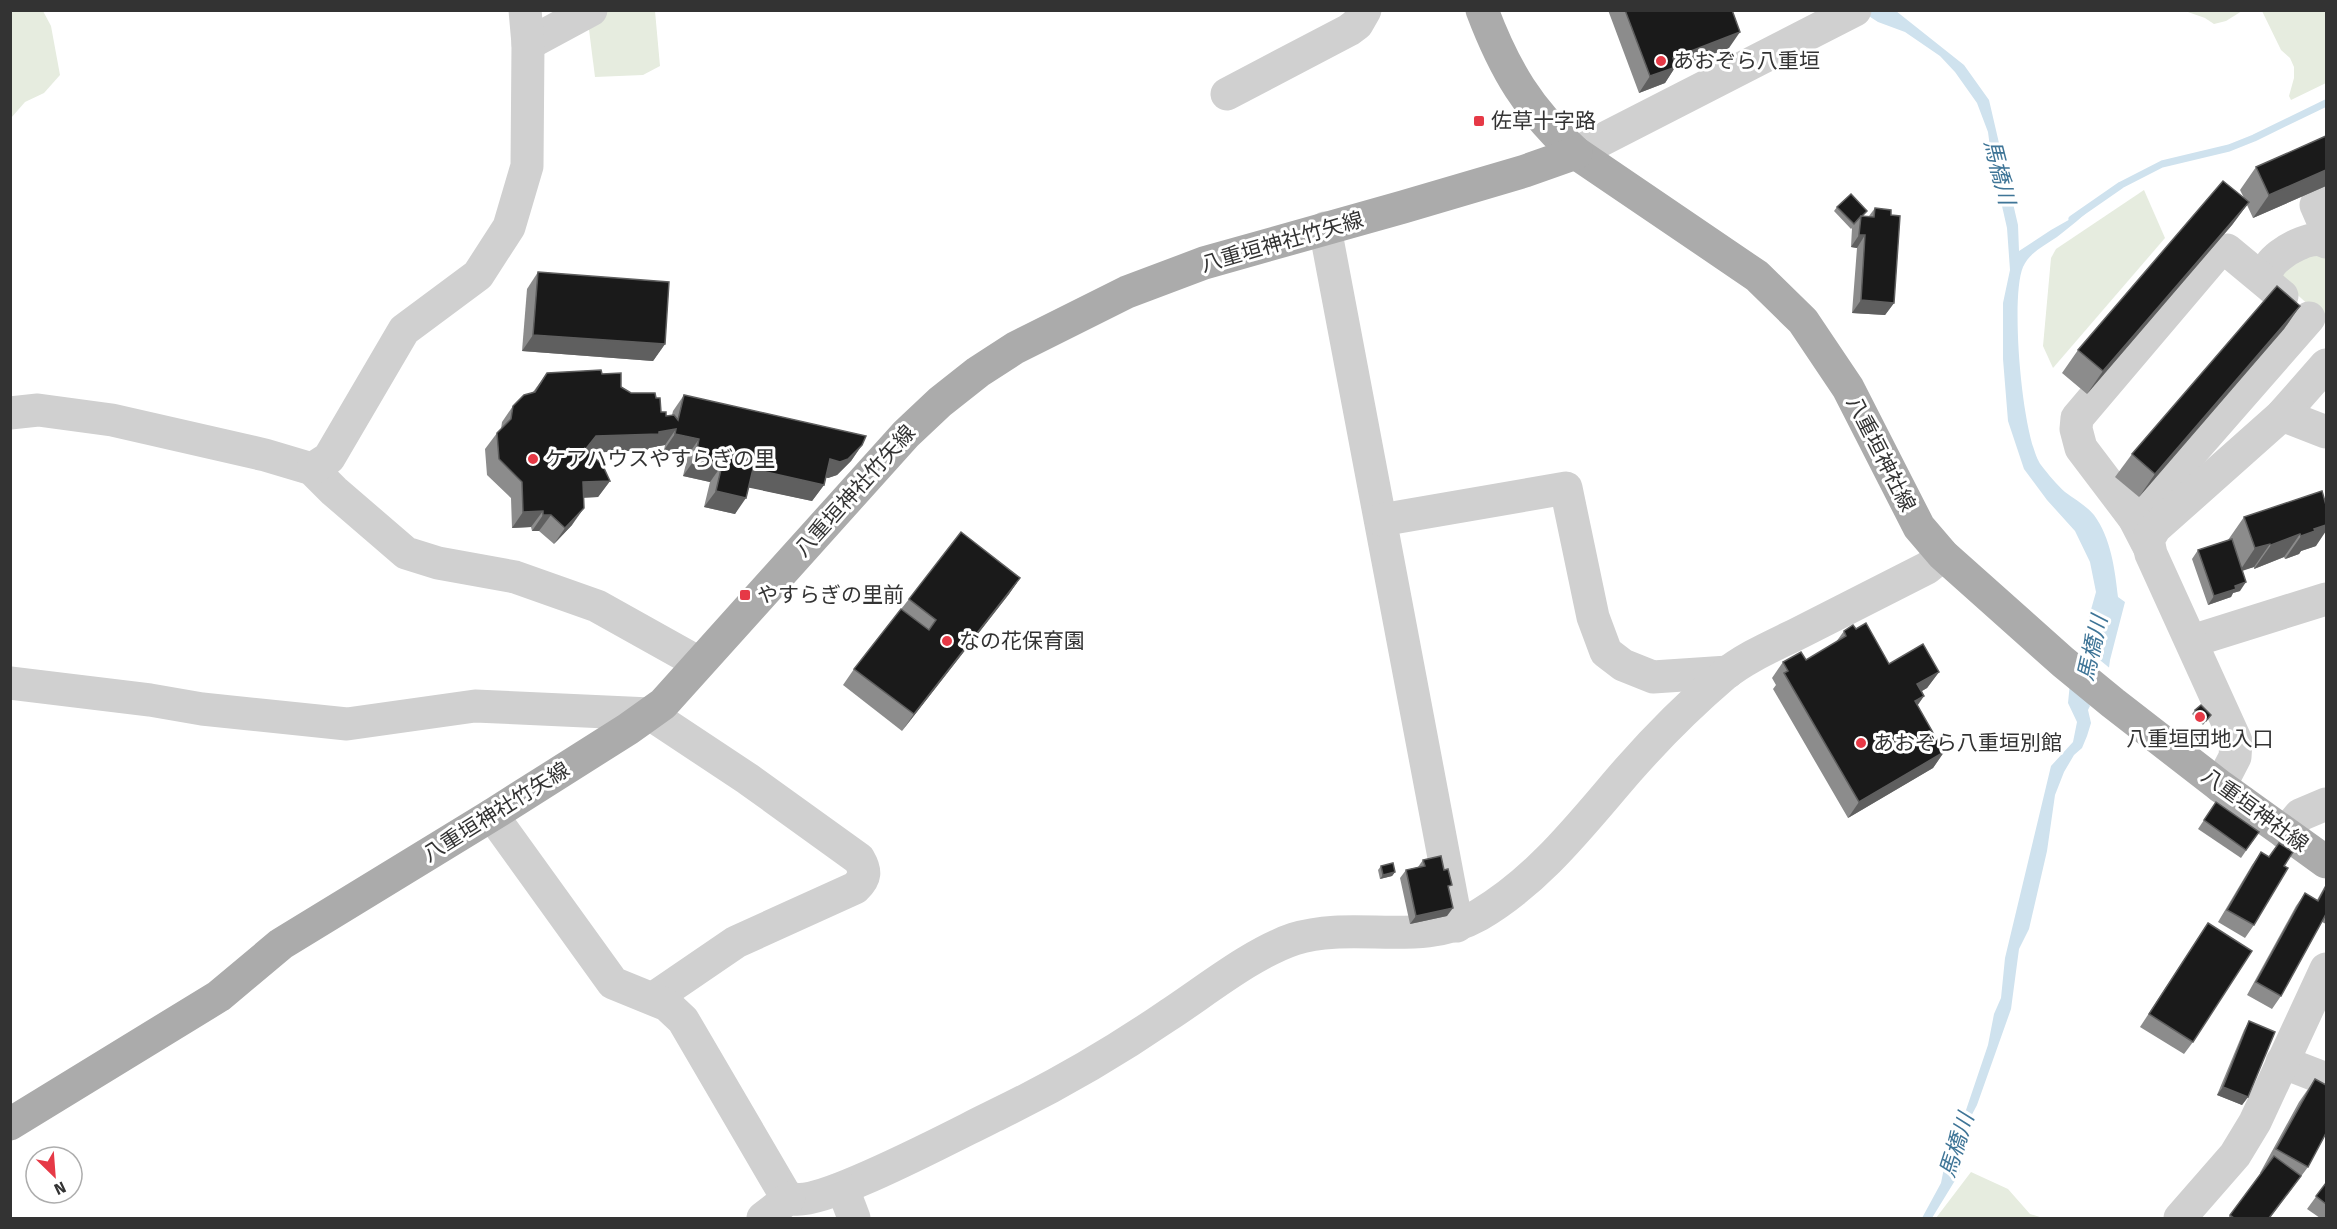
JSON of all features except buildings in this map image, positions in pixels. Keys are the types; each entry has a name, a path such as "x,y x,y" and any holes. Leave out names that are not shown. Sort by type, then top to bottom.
{"main road":[{"name":"八重垣神社線","path":"1482,10 1494,41 1519,90 1552,130 1576,153 1757,276 1803,321 1848,388 1919,527 1943,555 2113,703 2220,786 2326,862"},
{"name":"八重垣神社竹矢線","path":"10,1124 219,996 281,944 492,815 663,704 906,434 940,402 978,372 1016,348 1128,292 1204,263 1525,171 1576,153"}],"street":[{"path":"312,469 329,458 404,330 478,275 508,227 527,165 528,44 525,10"},
{"path":"528,44 591,10"},
{"path":"1227,94 1349,30 1357,24 1365,10"},
{"path":"1576,153 1852,12"},
{"path":"2326,201 2316,205 2326,228"},
{"path":"1325,228 1457,926"},
{"path":"2268,284 2266,279 2268,270 2274,260 2284,251 2312,240 2326,242"},
{"path":"2134,518 2318,325 2227,250 2217,253 2077,418 2076,429 2082,448 2134,518 2149,547 2236,741 2235,757 2220,786"},
{"path":"2149,547 2148,540 2155,528 2282,415 2326,365"},
{"path":"10,413 38,410 112,420 265,455 312,469 406,553 438,562 515,577 597,606 699,663"},
{"path":"2282,415 2326,432"},
{"path":"1381,520 1566,488 1593,617 1606,652 1623,665 1653,676 1728,672"},
{"path":"763,1218 789,1198 848,1204 1114,1052 1254,959 1292,940 1344,932 1425,933 1457,926 1501,901 1553,857 1632,766 1728,672 1761,652 1927,568 1943,555"},
{"path":"2192,641 2326,599"},
{"path":"10,683 150,700 202,709 347,724 476,706 650,714 748,779 859,859 865,872 863,879 855,888 736,942 654,998"},
{"path":"2285,832 2300,815 2326,804"},
{"path":"492,815 613,983 654,998 667,1005 683,1020 789,1198"},
{"path":"2180,1218 2235,1155 2267,1098 2326,969"},
{"path":"2282,1062 2326,1079"}],"shaded area":[{"path":"11,10 43,11 51,26 60,75 44,93 25,102 11,118"},
{"path":"593,10 655,11 660,66 643,75 595,77 587,14"},
{"path":"2185,11 2242,11 2226,21 2214,24"},
{"path":"2262,11 2326,11 2326,83 2291,100 2289,96 2294,78 2294,67 2290,58 2281,50"},
{"path":"2144,190 2165,238 2053,368 2043,346 2051,258 2056,249"},
{"path":"2296,255 2326,255 2326,321 2277,276"},
{"path":"1971,1172 2008,1189 2030,1214 2043,1218 1936,1218"}],"water":[{"name":"馬橋川","path":"1861,11 1896,11 1964,65 1989,100 2018,225 2019,251 2095,205 2062,233 2033,253 2023,267 2019,283 2018,336 2024,399 2034,450 2041,465 2056,483 2091,512 2100,524 2111,554 2118,597 2125,602 2110,660 2106,691 2075,666 2096,592 2090,562 2075,531 2047,500 2024,469 2008,421 2003,359 2003,303 2010,270 2007,228 1992,162 1988,132 1977,103 1955,72 1940,56 1905,32 1878,22"},
{"name":"馬橋川","path":"2071,673 2090,706 2088,710 2091,723 2082,748 2074,755 2064,772 2055,795 2047,851 2029,929 2019,949 2011,1009 1977,1105 1960,1144 1959,1154 1962,1161 1959,1174 1932,1218 1922,1218 1941,1183 1949,1143 1965,1113 1988,1045 1994,1014 2001,998 2005,958 2051,766 2073,742 2077,722 2068,703"}],"pier":[{"path":"2078,642 2112,670 2109,692 2072,665"}],"waterway":[{"path":"2072,219 2121,185 2162,164 2229,148 2326,103"}],"place":[{"name":"あおぞら八重垣","path":"1661,61"},
{"name":"佐草十字路","path":"1479,121"},
{"name":"ケアハウスやすらぎの里","path":"533,459"},
{"name":"やすらぎの里前","path":"745,595"},
{"name":"なの花保育園","path":"947,641"},
{"name":"八重垣団地入口","path":"2200,717"},
{"name":"あおぞら八重垣別館","path":"1861,743"}]}
